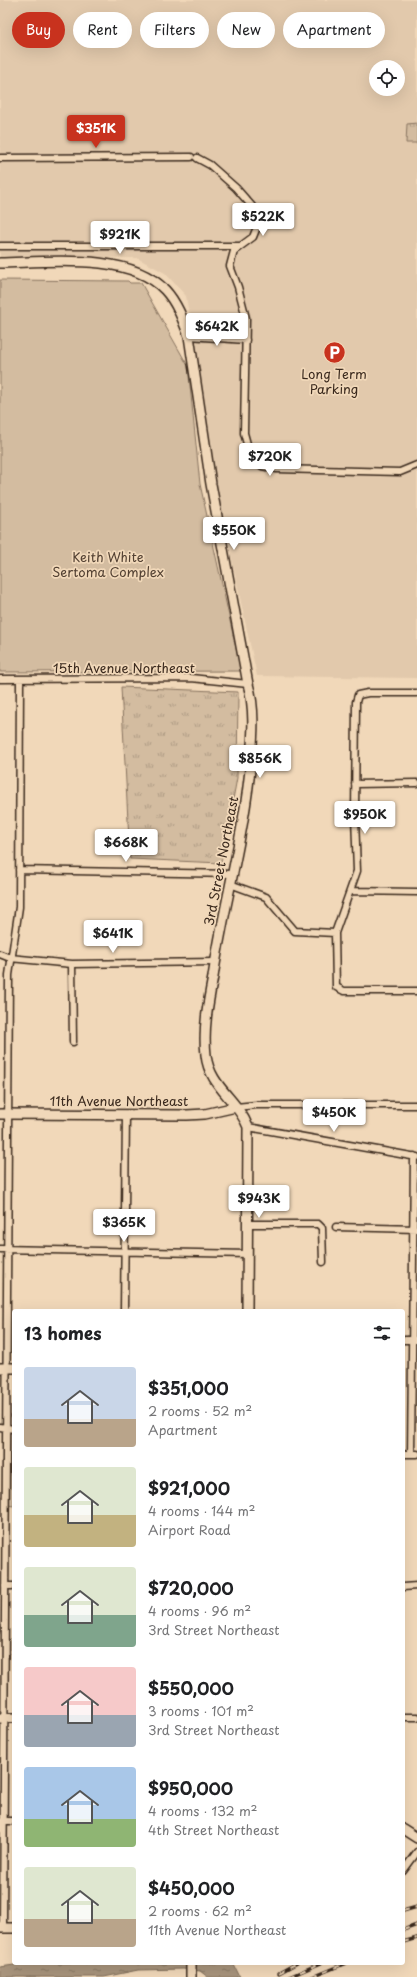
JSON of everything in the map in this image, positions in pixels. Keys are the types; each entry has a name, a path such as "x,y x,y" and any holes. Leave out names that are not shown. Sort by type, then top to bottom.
{"street":[{"path":"0,158 194,158 210,165 236,188 257,212 257,228 253,237 234,251 230,266 238,287 246,318 244,433 250,455 262,466 276,470 400,472 417,465"},
{"path":"0,246 240,246"},
{"name":"3rd Street Northeast","path":"0,263 110,264 137,271 157,282 171,297 189,336 211,484 248,684 253,700 249,783 205,1023 206,1055 213,1078 244,1117 248,1127 247,1309"},
{"path":"189,336 246,340"},
{"name":"15th Avenue Northeast","path":"0,679 191,678 248,684"},
{"path":"2,1928 2,1821 7,1718 3,1427 7,1368 7,1249 4,1114 10,958 20,907 20,679"},
{"path":"417,693 368,693 358,695 356,702 355,784 357,871 351,892 335,933 336,987 344,991 417,991"},
{"path":"355,784 417,783"},
{"path":"19,870 233,874"},
{"path":"230,884 266,897 295,931 335,933"},
{"path":"351,892 417,892"},
{"path":"0,954 10,958 72,964 215,962"},
{"path":"72,964 74,1042"},
{"path":"236,1107 256,1105 417,1105"},
{"name":"11th Avenue Northeast","path":"4,1114 199,1114 236,1107"},
{"path":"124,1309 126,1114"},
{"path":"248,1127 416,1157 414,1454"},
{"path":"248,1224 318,1224 322,1228 323,1262"},
{"path":"336,1227 416,1229"},
{"path":"0,1249 248,1254"},
{"path":"5,1586 12,1586"},
{"path":"405,1587 417,1586"},
{"path":"405,1717 417,1717"},
{"path":"405,1830 417,1838"},
{"path":"405,1868 417,1852"},
{"path":"191,1965 191,1977"}],"shaded area":[{"path":"0,0 417,0 417,678 257,676 219,501 186,296 165,273 137,258 0,257"}],"green space":[{"path":"417,123 417,143 406,143 407,124"},
{"name":"Keith White Sertoma Complex","path":"0,280 128,281 130,283 141,283 188,366 200,484 241,671 0,672"},
{"path":"121,687 238,692 237,778 221,863 130,859"},
{"path":"6,1427 12,1428 12,1506 6,1505"}],"water":[{"path":"14,1965 234,1965 240,1977 208,1977 200,1971 183,1969 138,1970 104,1977 0,1977 0,1967"}],"railway":[{"path":"405,1910 417,1907"},
{"path":"405,1929 417,1925"},
{"path":"405,1941 417,1938"},
{"path":"279,1973 293,1965"},
{"path":"289,1977 316,1965"},
{"path":"312,1977 341,1965"}],"place":[{"name":"Long Term Parking","path":"334,352"}]}
